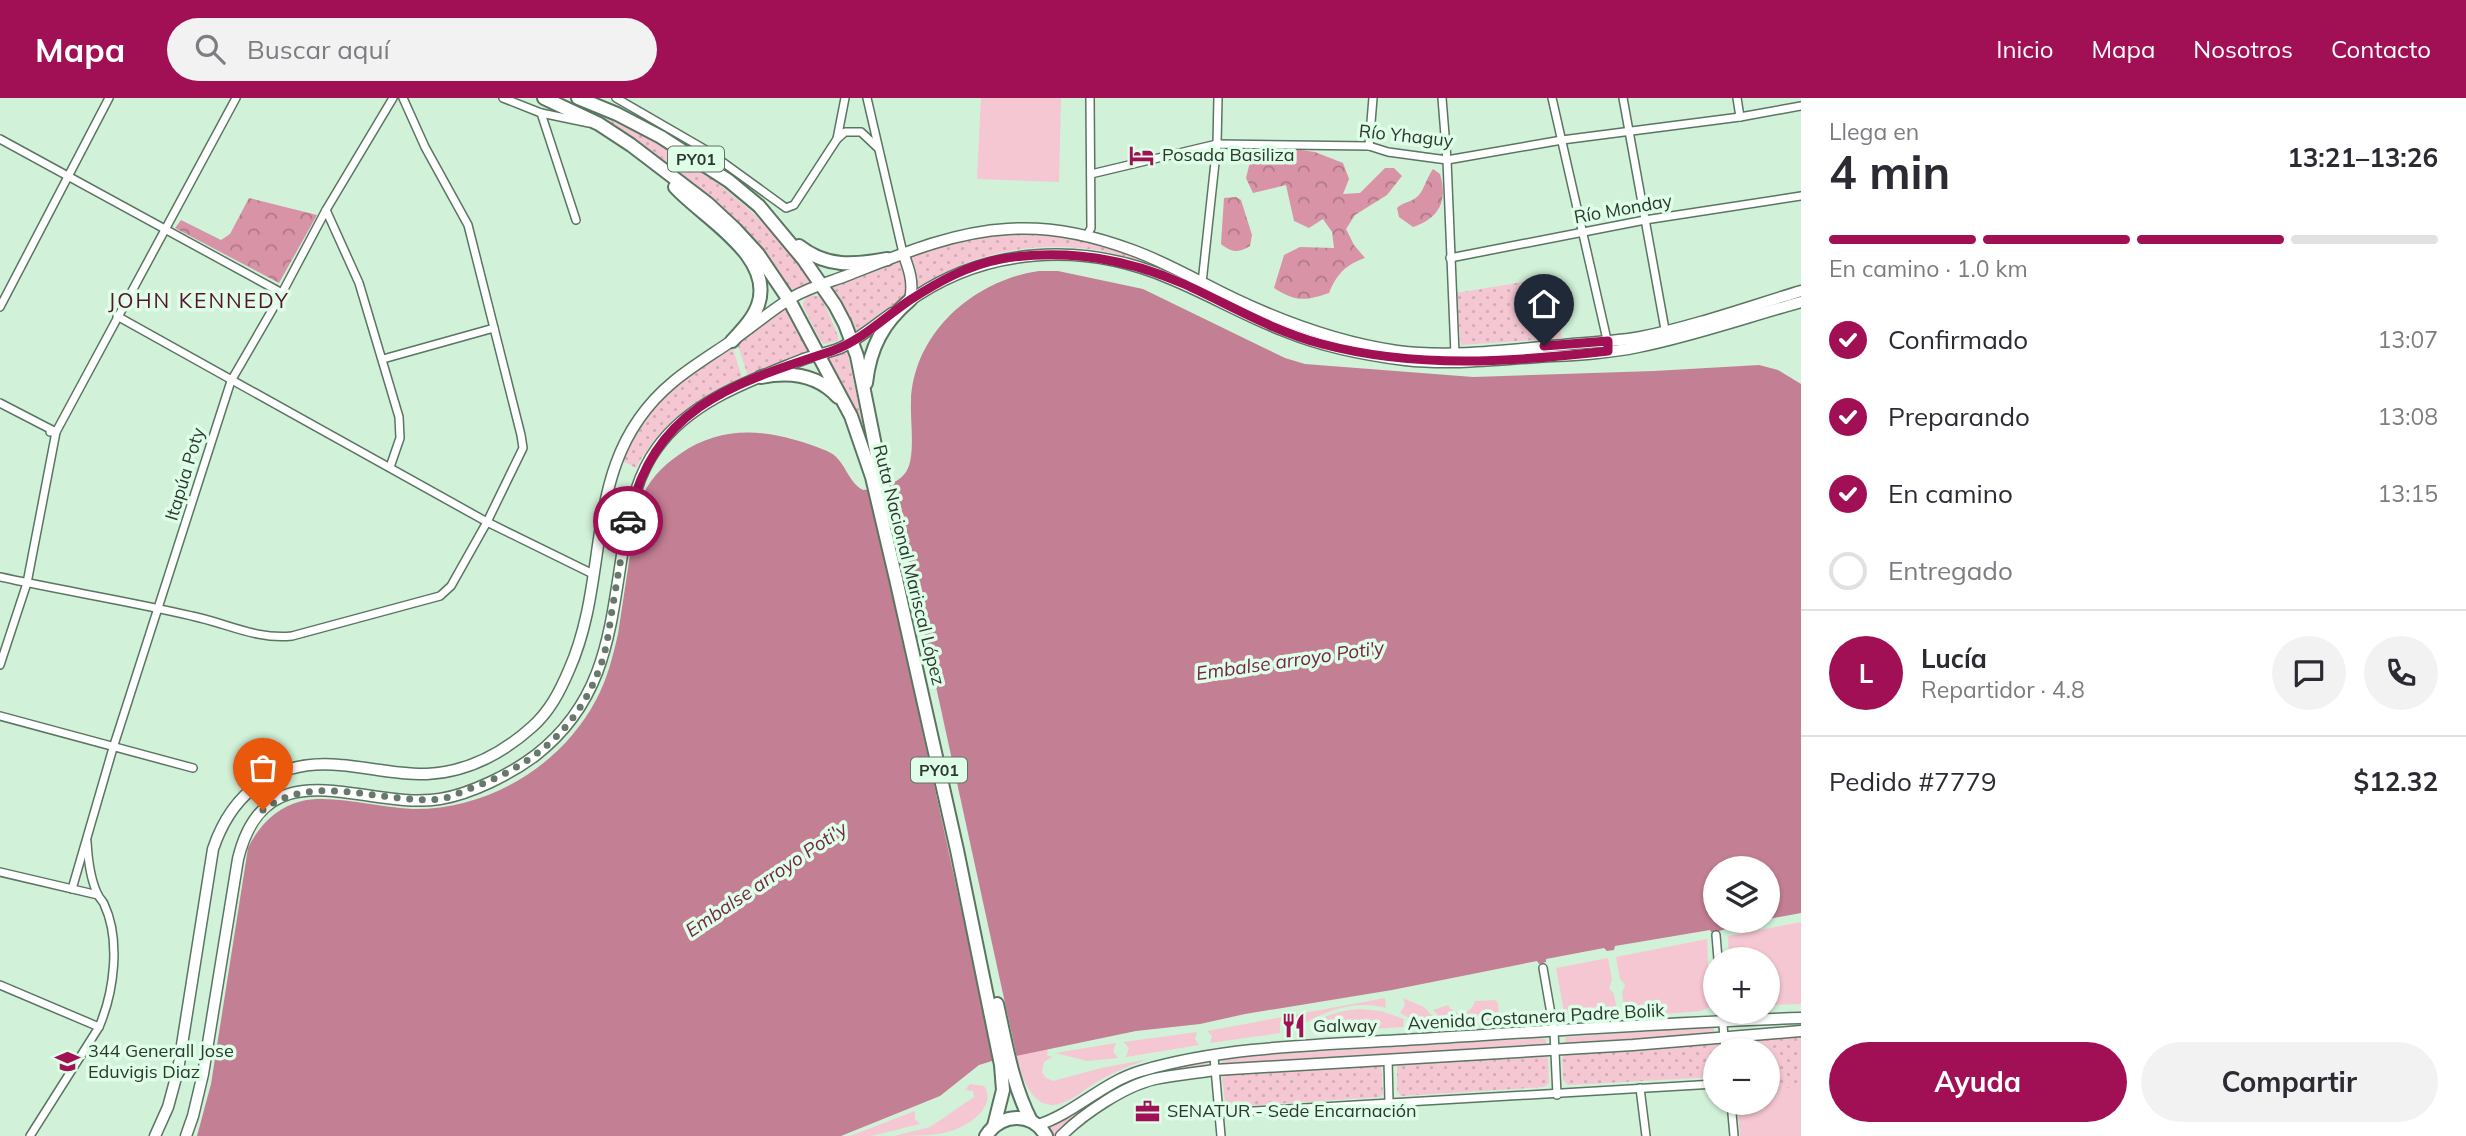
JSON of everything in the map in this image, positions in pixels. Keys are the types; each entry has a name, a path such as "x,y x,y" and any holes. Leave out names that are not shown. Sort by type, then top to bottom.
{"highway":[{"name":"Ruta Nacional Mariscal López","path":"544,98 599,124 666,172 735,229 758,254 789,299 820,354 851,416 876,476"},
{"name":"Ruta Nacional Mariscal López","path":"578,98 639,125 683,150 729,181 759,206 785,235 822,285 845,324 852,341 865,396 876,476 1006,1064 1020,1101 1038,1127"},
{"path":"666,172 677,190 741,248 755,265 761,286 758,304 752,317 733,341"},
{"path":"785,235 810,255 831,263 856,265 887,259"},
{"path":"865,396 870,359 879,334 894,314 910,300"},
{"path":"761,377 792,373 814,379 832,391 851,416"},
{"name":"Ruta Nacional Mariscal López","path":"990,1131 1003,1090 1006,1064"},
{"name":"Ruta Nacional Mariscal López","path":"990,1131 1012,1118 1038,1127"}],"main road":[{"path":"155,1136 169,1107 178,1070 213,849 220,828 242,797 261,781 284,770 311,764 421,774 462,769 492,756 528,731 558,696 573,661 584,627 608,488 628,436 647,408 670,384 789,299 903,253 960,237 1002,229 1043,229 1087,235 1131,249 1268,314 1339,339 1394,350 1455,354 1608,346"},
{"path":"903,253 911,275 910,300"},
{"path":"186,1136 203,1074 238,859 253,820 274,802 302,791 334,790 425,800 453,796 515,770 554,740 588,696 600,668 608,639 632,504 642,474 656,449 678,423 702,405 761,377 837,349 948,278 979,265 1016,257 1062,253 1094,256 1139,266 1289,333 1361,353 1405,360 1456,363 1608,346 1641,337 1666,335 1801,302"},
{"path":"1666,335 1801,291"},
{"name":"Avenida Costanera Padre Bolik","path":"1780,1017 1801,1018"},
{"name":"Avenida Costanera Padre Bolik","path":"1038,1127 1131,1074 1214,1057 1307,1046 1554,1031 1703,1018"},
{"name":"Avenida Costanera Padre Bolik","path":"1061,1136 1084,1116 1140,1083 1215,1070 1801,1031"}],"street":[{"path":"0,307 109,98"},
{"path":"0,665 27,583 53,432 236,98"},
{"name":"Itapúa Poty","path":"72,889 113,748 231,381 326,210 393,98"},
{"path":"0,578 159,608 273,638 292,636 440,596 451,586 487,522 523,448 468,225 425,147 403,98"},
{"path":"503,98 541,113 582,123 599,124"},
{"path":"616,98 706,150 781,205 789,208 794,205 837,139 845,132 861,132 878,148"},
{"path":"837,139 845,98"},
{"path":"867,98 903,253"},
{"path":"1087,235 1091,228 1090,98"},
{"path":"1202,283 1217,144 1218,98"},
{"path":"1369,146 1373,98"},
{"path":"1442,98 1455,354"},
{"path":"1552,98 1608,346"},
{"path":"1623,98 1666,335"},
{"path":"1737,98 1740,117"},
{"name":"Río Yhaguy","path":"1091,174 1217,144 1369,146 1388,152 1447,160 1562,140 1740,117 1801,106"},
{"path":"541,113 576,220"},
{"path":"0,139 282,293"},
{"name":"Río Monday","path":"1450,258 1645,220 1801,196"},
{"path":"326,210 359,283 399,417 400,438 390,467"},
{"path":"117,316 487,522 593,574"},
{"path":"383,359 494,328"},
{"path":"0,402 53,432"},
{"path":"0,716 193,768"},
{"path":"30,1136 99,1027 108,1007 112,986 114,944 105,905 98,895 88,864 87,835"},
{"path":"0,872 98,895"},
{"path":"1716,935 1717,947"},
{"path":"1543,968 1554,1031 1557,1095"},
{"path":"0,985 99,1027"},
{"path":"1723,1024 1724,1037"},
{"path":"1214,1057 1221,1136"},
{"path":"1388,1059 1389,1102"},
{"path":"1219,1113 1703,1085"},
{"path":"1640,1088 1646,1136"},
{"path":"1732,1115 1734,1136"}],"shaded area":[{"path":"981,98 1061,98 1059,182 977,179"},
{"path":"605,118 666,149 721,186 771,230 815,281 792,291 770,259 706,194"},
{"path":"1009,232 1053,233 1090,241 1145,259 1144,262 1102,251 1072,247 1026,248 960,265 918,287 911,256 956,242"},
{"path":"900,258 909,285 907,295 853,335 827,284"},
{"path":"1548,278 1562,338 1461,345 1456,293"},
{"path":"809,295 822,298 838,341 824,344 820,340 803,306"},
{"path":"789,304 814,353 748,376 737,343"},
{"path":"732,346 742,377 709,394 681,413 657,437 636,468 621,460 640,422 682,378"},
{"path":"847,351 864,429 829,358"},
{"path":"1801,922 1801,1004 1780,1005 1780,947 1728,947 1728,936 1780,933 1780,926"},
{"path":"1707,939 1707,947 1703,947 1703,1010 1626,1017 1622,993 1625,985 1620,979 1616,957"},
{"path":"1608,958 1612,980 1609,988 1614,994 1618,1017 1569,1019 1564,1012 1556,968"},
{"path":"1385,998 1386,1008 1355,1006 1334,1010 1305,1023 1302,1020 1280,1021 1280,1033 1210,1043 1212,1036 1207,1031"},
{"path":"1403,998 1424,1007 1441,1025 1423,1025 1400,1013 1405,1005"},
{"path":"1495,1000 1498,1003 1499,1019 1543,1017 1537,1021 1448,1026 1433,1010 1448,1005 1455,1012 1463,1013 1473,1006 1475,1001"},
{"path":"1347,1010 1381,1011 1404,1019 1403,1027 1313,1033 1311,1024 1316,1021"},
{"path":"1714,1027 1714,1034 1566,1045 1565,1042 1566,1037"},
{"path":"1801,1031 1801,1088 1780,1089 1780,1038 1724,1036"},
{"path":"1197,1032 1195,1039 1199,1045 1126,1057 1129,1048 1123,1042"},
{"path":"1542,1038 1546,1040 1546,1046 1221,1066 1223,1060 1259,1055"},
{"path":"1116,1043 1113,1051 1118,1058 1087,1061 1055,1053"},
{"path":"1703,1045 1703,1078 1568,1085 1563,1080 1562,1058 1565,1054"},
{"path":"1048,1049 1047,1055 1052,1057 1044,1062 1042,1072 1046,1078 1053,1081 1150,1059 1108,1076 1075,1097 1052,1105 1043,1103 1030,1091 1016,1055"},
{"path":"1544,1055 1548,1058 1549,1083 1544,1087 1401,1096 1397,1091 1397,1063"},
{"path":"1207,1063 1209,1067 1140,1081 1057,1136 1054,1136 1048,1126 1124,1081 1173,1068"},
{"path":"1381,1064 1383,1094 1380,1097 1229,1107 1225,1103 1222,1077 1224,1074"},
{"path":"970,1084 984,1086 988,1095 984,1108 973,1119 943,1133 894,1136 930,1127 974,1097 973,1091 965,1090"},
{"path":"1801,1087 1801,1136 1740,1136 1738,1115 1780,1115 1780,1088"},
{"path":"915,1111 915,1119 920,1124 871,1136 850,1136"}],"green space":[{"path":"1279,147 1315,152 1343,163 1349,179 1343,194 1360,193 1385,168 1394,168 1402,176 1387,195 1355,215 1346,229 1365,258 1343,271 1329,293 1313,298 1295,298 1274,288 1284,255 1300,247 1334,248 1332,232 1323,219 1309,228 1294,221 1286,185 1253,193 1246,178 1250,162 1261,149"},
{"path":"1433,169 1440,174 1442,183 1440,207 1430,219 1413,227 1399,217 1397,208 1418,196"},
{"path":"1236,197 1241,200 1252,235 1250,246 1235,251 1221,244 1224,198"},
{"path":"249,198 317,215 279,283 175,228 181,220 221,240 230,234"}],"water":[{"name":"Embalse arroyo Poti'y","path":"1039,271 1058,271 1143,289 1285,358 1305,364 1473,377 1759,365 1778,370 1801,384 1801,913 1780,917 1780,856 1703,856 1703,931 1615,946 1614,950 1607,951 1604,948 1546,959 1546,962 1539,964 1537,961 1200,1024 1136,1031 992,1061 979,1065 940,1096 841,1136 197,1136 211,1084 248,848 263,825 277,812 293,804 314,799 413,809 468,802 520,780 542,764 581,724 603,684 618,634 638,508 651,481 661,469 680,454 716,437 734,433 771,434 827,451 838,459 857,486 863,490 892,483 906,472 909,465 914,377 935,333 951,314 970,298 1015,276"}],"pier":[{"path":"891,480 1017,1058 995,1064 869,486"}],"way so far":[{"path":"263,810 274,802 302,791 334,790 410,800 440,799 486,784 527,762 554,740 576,713 588,696 600,668 608,639 628,521"}],"place":[{"name":"Posada Basiliza","path":"1142,155"},
{"name":"Galway","path":"1293,1026"},
{"name":"344 Generall Jose Eduvigis Diaz","path":"68,1061"},
{"name":"SENATUR - Sede Encarnación","path":"1147,1111"}],"district":[{"name":"JOHN KENNEDY","path":"199,301"}],"route":[{"path":"628,521 636,487 656,449 690,413 748,382 837,349 948,278 998,260 1062,253 1094,256 1139,266 1289,333 1321,344 1405,360 1456,363 1608,351 1608,341 1544,346"}]}
